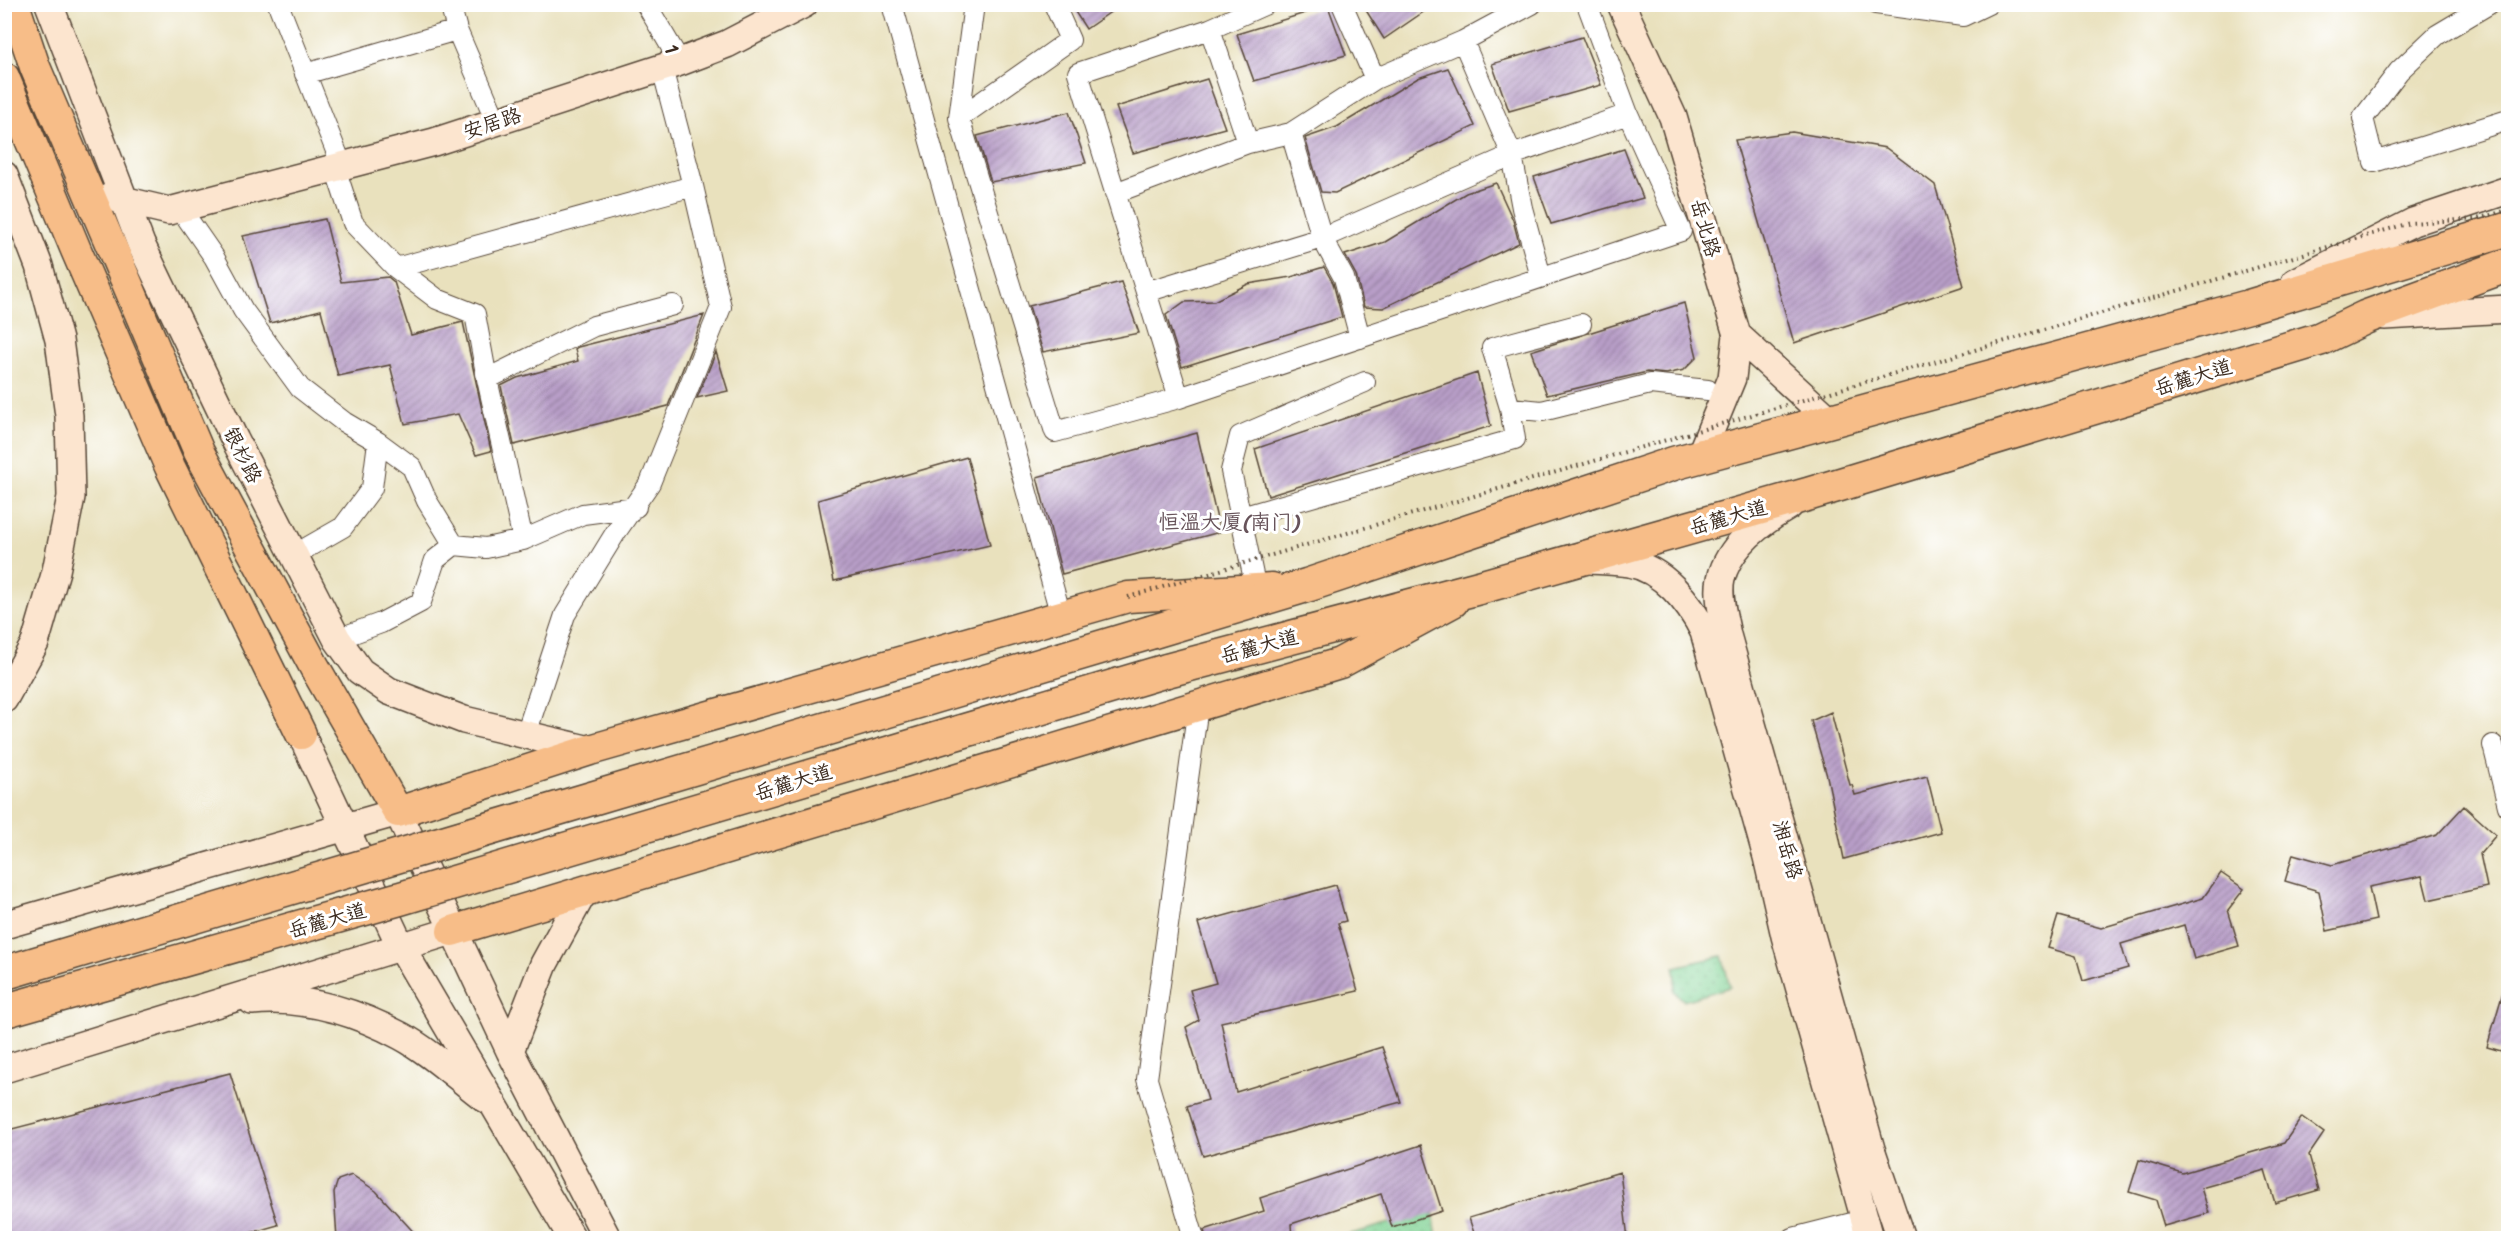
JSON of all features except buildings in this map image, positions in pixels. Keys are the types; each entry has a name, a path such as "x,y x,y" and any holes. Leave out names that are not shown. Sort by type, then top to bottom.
{"highway":[{"name":"岳麓大道","path":"4,973 1308,585 1700,456 2247,307 2508,229"},
{"name":"岳麓大道","path":"4,1011 414,895 1165,671 1481,587 1809,494 2320,339 2366,317 2508,265"}],"main road":[{"name":"银杉路","path":"14,4 35,67 200,452 314,666 398,812"},
{"name":"银杉路","path":"49,4 147,256 337,639 360,671 389,691 464,720 590,750"},
{"name":"安居路","path":"175,209 434,142 671,65 728,44 804,4"},
{"name":"岳北路","path":"1622,4 1673,117 1737,334 1732,378 1700,456"},
{"path":"4,77 170,467 301,734 401,947 572,1239"},
{"path":"4,175 39,266 59,340 69,416 71,497 57,571 35,643 4,699"},
{"path":"2247,307 2413,222 2508,190"},
{"path":"88,192 175,209 147,256 130,293"},
{"path":"2366,317 2508,309"},
{"path":"1737,334 1830,420"},
{"name":"湘岳路","path":"1809,494 1758,526 1739,544 1729,559 1721,580 1723,610 1727,635 1862,1115 1901,1239"},
{"name":"湘岳路","path":"1578,560 1631,563 1653,573 1684,600 1695,614 1704,632 1767,856 1788,947 1867,1229"},
{"path":"4,925 398,812 590,750 1128,597 1308,585"},
{"path":"4,1069 206,1005 1340,663 1481,587"},
{"path":"398,812 510,1052 607,1239"},
{"path":"510,1052 544,964 584,891"},
{"path":"206,1005 278,999 343,1010 403,1037 496,1106"}],"street":[{"path":"278,4 305,74 318,99 353,223 396,268 437,299 475,314 487,379 524,540"},
{"path":"450,4 457,30 496,122"},
{"name":"1","path":"526,735 566,615 616,532 636,507 650,483 721,307 693,186 671,65 646,4"},
{"path":"892,4 1061,616"},
{"path":"974,4 959,118 1055,432 1179,398 1681,231 1628,114 1587,4"},
{"path":"959,118 1070,40 1054,4"},
{"path":"1179,398 1078,73 1210,29 1266,4"},
{"path":"1342,4 1375,79"},
{"path":"1115,193 1248,143 1291,134 1375,79 1462,41 1532,4"},
{"path":"1876,4 1963,16 1988,4"},
{"path":"2489,4 2437,35 2399,71 2363,118 2374,162 2508,120"},
{"path":"1210,29 1248,143"},
{"path":"305,74 457,30"},
{"path":"1462,41 1512,155 1522,208 1541,278"},
{"path":"1146,292 1322,238 1512,155 1628,114"},
{"path":"1291,134 1322,238 1344,278 1360,338"},
{"path":"396,268 693,186"},
{"path":"175,209 214,257 243,310 300,388 344,422 378,442 412,467 427,501 454,544"},
{"path":"487,379 594,326 674,305"},
{"path":"1241,517 1515,439 1510,408 1492,348 1581,324"},
{"path":"1256,589 1231,471 1240,436 1365,382"},
{"path":"1510,408 1542,411 1650,384 1708,390"},
{"path":"294,555 343,526 365,498 372,488 378,442"},
{"path":"337,639 381,623 421,602 435,560 454,544 486,548 524,540 583,514 636,507"},
{"path":"1194,1239 1147,1079 1197,706"},
{"path":"2493,745 2508,806"},
{"path":"1793,1239 1867,1229"}],"path":[{"path":"1128,597 2413,222 2477,219 2508,210"}],"green space":[{"path":"1722,956 1730,987 1684,1001 1674,991 1676,976 1674,967"},
{"path":"1433,1211 1437,1238 1337,1238"}],"district":[{"name":"恒温大厦(南门)","path":"1229,522"}]}
